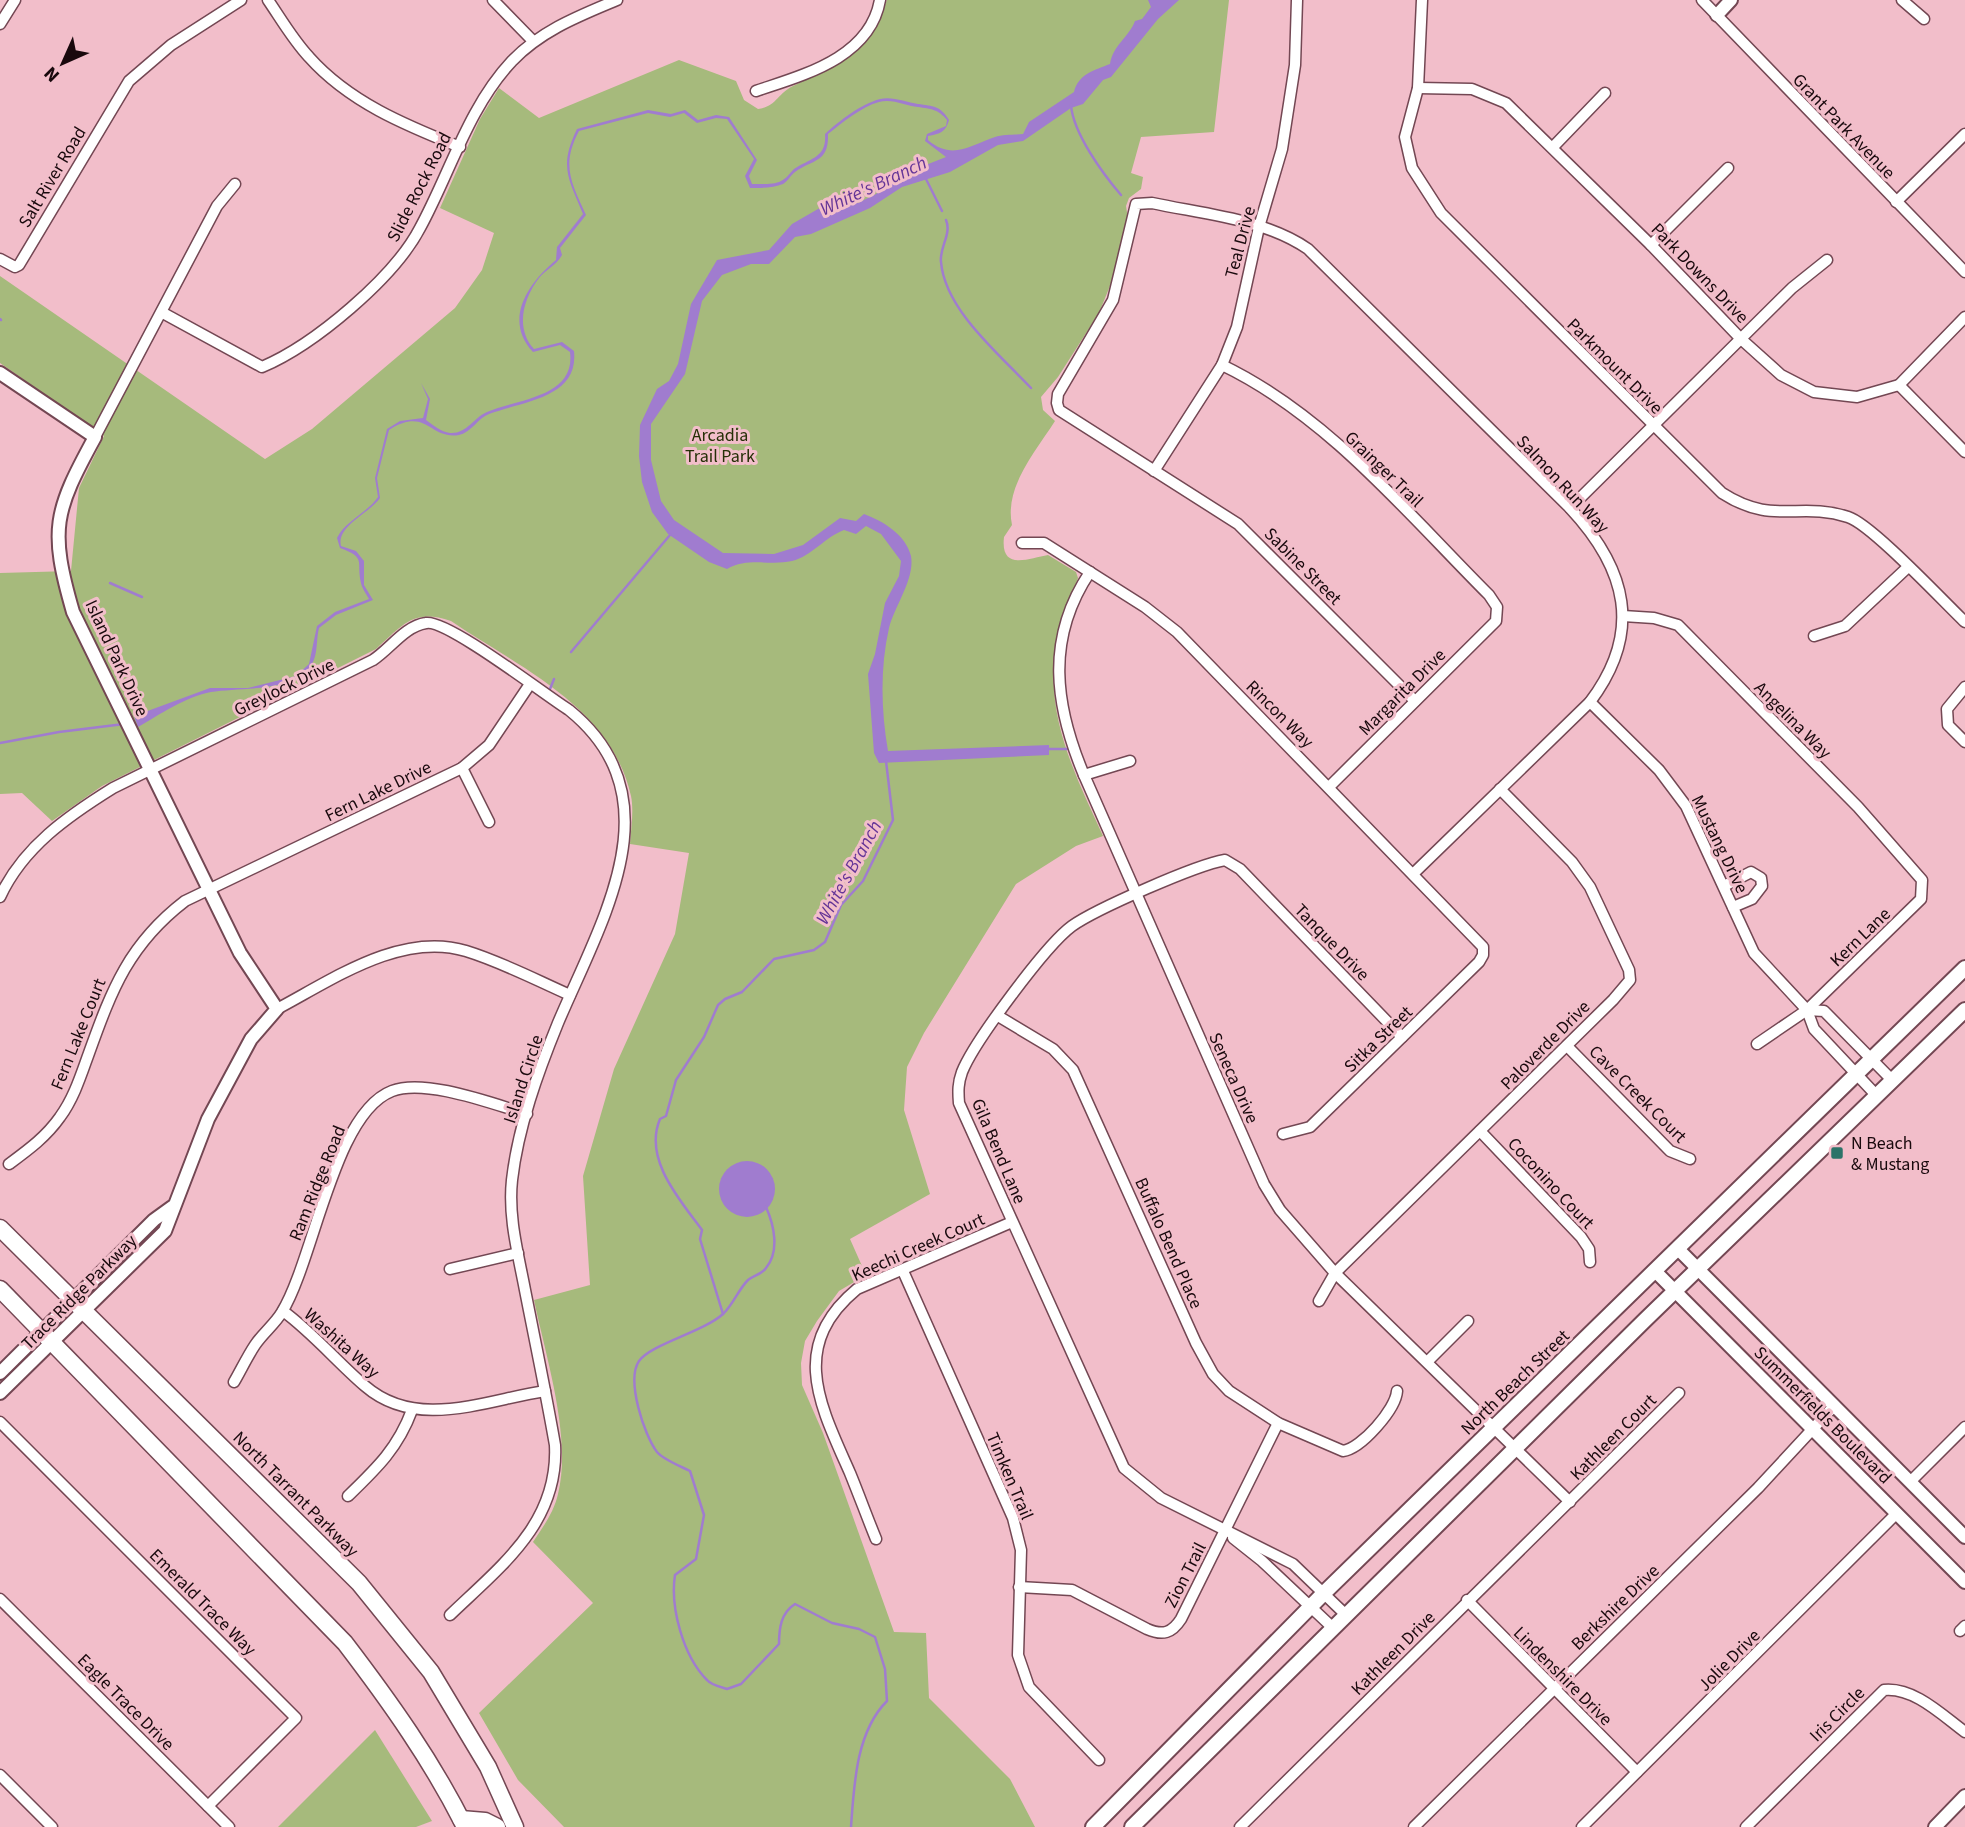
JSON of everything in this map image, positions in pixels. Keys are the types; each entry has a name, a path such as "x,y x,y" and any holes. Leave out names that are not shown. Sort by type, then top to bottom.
{"main road":[{"name":"North Beach Street","path":"1093,1827 1324,1593 1657,1272 1965,968"},
{"path":"1132,1827 1345,1614 1965,1010"},
{"name":"North Tarrant Parkway","path":"0,1228 359,1583 431,1672 488,1767 515,1827"},
{"path":"0,1289 345,1643 393,1704 444,1784 463,1823 485,1821 496,1827"}],"street":[{"path":"0,24 15,0"},
{"name":"Salt River Road","path":"0,259 15,267 19,265 129,81 172,45 241,0"},
{"path":"268,0 306,54 332,79 393,119 460,147"},
{"path":"493,0 533,41"},
{"name":"Slide Rock Road","path":"163,313 262,367 290,355 394,268 419,230 490,89 533,41 558,25 617,0"},
{"path":"756,91 817,71 841,56 869,25 880,0"},
{"name":"Teal Drive","path":"1154,471 1222,365 1237,327 1259,227 1282,149 1295,65 1297,0"},
{"name":"Parkmount Drive","path":"1422,0 1418,88 1405,137 1412,169 1441,213 1722,493 1755,510 1824,512 1851,518 1908,567 1965,622"},
{"name":"Grant Park Avenue","path":"1702,0 1965,272"},
{"path":"1717,15 1731,0"},
{"path":"1902,0 1924,19"},
{"name":"Park Downs Drive","path":"1418,88 1472,89 1506,103 1651,245 1741,339 1781,376 1814,392 1857,397 1899,385 1965,317"},
{"path":"1553,147 1605,93"},
{"path":"1896,202 1965,134"},
{"path":"1651,245 1728,168"},
{"name":"Island Park Drive","path":"235,184 217,206 163,313 65,491 59,519 59,555 74,612 240,953 277,1009"},
{"name":"Salmon Run Way","path":"1154,471 1077,423 1059,410 1056,403 1058,394 1113,300 1136,204 1152,203 1259,227 1291,237 1308,249 1595,535 1618,580 1623,616 1621,635 1608,678 1590,702 1414,873"},
{"path":"1570,509 1792,288 1826,260"},
{"name":"Grainger Trail","path":"1222,365 1250,379 1306,415 1489,595 1497,607 1496,621"},
{"path":"0,373 95,437"},
{"path":"1899,385 1965,452"},
{"name":"Sabine Street","path":"1154,471 1238,524 1415,701"},
{"name":"Rincon Way","path":"1022,543 1044,543 1145,607 1177,632 1478,938 1484,951"},
{"path":"1814,636 1845,626 1908,567"},
{"name":"Seneca Drive","path":"1090,572 1073,605 1064,638 1059,678 1064,722 1084,775 1264,1184 1280,1210 1335,1273 1570,1502"},
{"name":"Angelina Way","path":"1623,616 1654,618 1678,625 1858,807 1922,880"},
{"name":"Margarita Drive","path":"1330,786 1496,621"},
{"name":"Island Circle","path":"425,622 449,628 584,723 606,749 617,773 625,812 622,858 614,888 545,1055 515,1163 511,1195 518,1253 556,1460 545,1507 523,1544 450,1615"},
{"name":"Greylock Drive","path":"0,897 21,863 60,822 113,788 373,660 410,629 425,622"},
{"name":"Fern Lake Drive","path":"208,889 462,768 489,745 530,684"},
{"path":"1965,687 1947,709 1948,724 1965,742"},
{"name":"Mustang Drive","path":"1590,702 1659,770 1686,806 1754,953 1807,1010 1814,1028 1877,1096"},
{"path":"1084,775 1130,761"},
{"path":"462,768 489,822"},
{"name":"Paloverde Drive","path":"1319,1301 1335,1273 1628,984 1629,970 1584,879 1500,789"},
{"name":"Gila Bend Lane","path":"1240,869 1230,861 1219,861 1136,895 1075,924 1059,936 998,1016 963,1069 957,1087 959,1103 1124,1468 1161,1499 1293,1564 1345,1614"},
{"name":"Tanque Drive","path":"1240,869 1402,1037"},
{"path":"1724,886 1751,872 1761,878 1762,886 1752,899 1733,907"},
{"name":"Kern Lane","path":"1757,1044 1807,1010 1921,899 1922,880"},
{"name":"Fern Lake Court","path":"9,1164 42,1139 62,1115 77,1084 116,979 135,949 162,918 185,901 208,889"},
{"name":"Trace Ridge Parkway","path":"0,1373 85,1313 165,1231 208,1119 251,1039 277,1009 380,958 428,947 465,950 570,995"},
{"name":"Sitka Street","path":"1283,1135 1310,1127 1479,962 1484,951"},
{"name":"Mustang Drive","path":"1807,1010 1824,1011 1892,1081"},
{"name":"Buffalo Bend Place","path":"998,1016 1053,1049 1073,1070 1205,1361 1229,1391 1278,1423 1343,1451 1354,1447 1387,1414 1395,1402 1397,1391"},
{"name":"Cave Creek Court","path":"1567,1045 1670,1151 1690,1159"},
{"name":"Ram Ridge Road","path":"234,1382 256,1344 283,1311 348,1141 370,1105 391,1091 413,1087 527,1114"},
{"name":"Coconino Court","path":"1480,1131 1581,1237 1588,1249 1590,1262"},
{"name":"Trace Ridge Parkway","path":"0,1393 47,1338 72,1300 154,1220 173,1207"},
{"name":"Keechi Creek Court","path":"876,1539 827,1423 814,1374 818,1338 838,1304 857,1289 1012,1222"},
{"name":"Summerfields Boulevard","path":"1679,1250 1965,1537"},
{"path":"450,1269 518,1253"},
{"name":"Timken Trail","path":"903,1271 1013,1518 1021,1550 1018,1655 1028,1687 1099,1760"},
{"name":"Summerfields Boulevard","path":"1657,1272 1965,1582"},
{"name":"Washita Way","path":"283,1311 310,1331 368,1389 382,1398 412,1409 445,1409 545,1391"},
{"path":"1428,1361 1468,1321"},
{"name":"Kathleen Court","path":"1570,1502 1679,1393"},
{"name":"Berkshire Drive","path":"1414,1827 1758,1488 1834,1406"},
{"path":"348,1496 378,1468 402,1437 412,1409"},
{"name":"Emerald Trace Way","path":"0,1422 296,1718 208,1806"},
{"name":"Zion Trail","path":"1019,1587 1072,1590 1158,1634 1168,1632 1181,1619 1278,1423"},
{"path":"1910,1482 1965,1427"},
{"name":"Kathleen Drive","path":"1240,1827 1570,1502"},
{"name":"Jolie Drive","path":"1582,1827 1897,1513"},
{"name":"Gila Bend Lane","path":"1224,1531 1262,1561 1332,1627"},
{"name":"Eagle Trace Drive","path":"0,1599 229,1827"},
{"name":"Lindenshire Drive","path":"1468,1601 1637,1772"},
{"name":"Iris Circle","path":"1746,1827 1884,1689 1896,1688 1923,1700 1965,1732"},
{"path":"0,1775 52,1827"},
{"path":"1935,1827 1965,1796"}],"green space":[{"name":"Arcadia Trail Park","path":"887,0 1229,0 1214,132 1141,137 1131,173 1143,177 1141,189 1129,198 1126,206 1128,219 1116,271 1099,313 1058,377 1041,397 1043,410 1055,421 1017,483 1011,511 1012,525 1004,537 1004,548 1011,559 1025,560 1048,555 1076,572 1078,578 1057,644 1054,689 1061,733 1068,754 1103,836 1076,846 1016,884 924,1033 907,1067 904,1110 930,1194 850,1239 866,1275 839,1291 805,1341 801,1363 802,1385 823,1433 894,1632 926,1633 929,1698 1010,1779 1035,1827 564,1827 518,1780 479,1713 593,1603 533,1542 556,1501 562,1448 556,1397 534,1300 590,1285 583,1176 614,1069 675,934 689,853 630,844 631,796 620,765 604,738 583,714 533,674 451,621 438,617 409,621 376,649 102,786 52,821 22,793 0,794 0,573 71,571 79,488 104,436 0,363 0,276 265,459 312,429 455,308 482,270 494,233 440,208 480,119 499,88 539,118 679,60 736,81 744,100 758,109 764,108 788,89 851,55 870,35"},
{"path":"375,1730 432,1821 416,1827 278,1827"}],"shaded area":[{"path":"1148,0 1179,0 1158,19 1111,77 1103,80 1083,104 1071,108 1023,141 998,145 950,172 902,187 870,208 811,234 795,237 769,264 751,264 722,275 702,301 685,374 651,424 651,460 661,501 674,520 723,553 774,554 803,545 840,518 856,521 864,514 899,535 908,548 911,565 907,583 889,628 884,658 883,705 888,751 1049,745 1049,755 879,763 874,753 868,674 875,654 885,603 899,576 901,561 881,534 866,526 856,534 844,530 799,559 743,563 727,569 709,562 668,534 652,512 642,482 640,425 657,389 669,381 678,364 691,304 717,260 769,250 792,224 818,209 836,200 858,203 876,194 898,176 946,157 925,141 927,134 946,126 947,120 944,116 931,109 889,101 872,104 852,116 828,134 826,150 819,159 795,172 783,184 767,188 750,188 745,176 754,159 727,119 716,118 697,123 684,113 670,117 648,113 579,131 569,164 572,183 586,215 560,248 560,259 533,286 523,314 525,332 534,349 562,342 574,351 573,367 568,379 559,388 533,401 485,416 459,435 441,433 420,422 412,421 389,430 377,478 380,498 349,526 341,539 341,546 356,551 364,561 364,585 373,600 336,615 319,628 312,664 293,680 266,687 211,692 192,697 138,727 134,716 210,688 248,688 296,676 309,664 317,626 335,612 369,599 362,585 359,561 354,555 340,548 337,538 345,527 378,497 375,478 387,429 400,421 423,418 428,399 421,383 430,399 426,420 440,430 456,433 487,412 542,394 564,379 569,367 570,352 560,345 533,352 524,340 520,315 529,291 536,280 556,260 557,247 583,214 573,191 567,163 577,129 648,110 671,114 685,110 698,120 716,115 729,117 757,160 749,176 752,184 771,184 783,180 794,169 820,153 825,134 844,119 873,101 889,98 940,109 949,120 948,124 942,132 928,136 928,140 945,150 962,149 998,136 1023,134 1029,122 1074,92 1083,77 1110,64 1114,52 1135,21 1142,19 1151,7"},
{"path":"742,1161 752,1161 767,1169 773,1178 773,1200 767,1209 752,1217 742,1217 724,1205 719,1194 719,1184 731,1166"}],"waterway":[{"path":"1071,105 1083,140 1121,195"},
{"path":"925,177 942,211"},
{"path":"946,220 947,230 941,262 952,297 976,331 1031,388"},
{"path":"571,652 670,535"},
{"path":"110,583 142,597"},
{"path":"550,689 554,679"},
{"path":"0,743 124,724"},
{"path":"1045,749 1067,749"},
{"name":"White's Branch","path":"723,1314 700,1239 702,1230 666,1178 660,1164 656,1149 660,1119 666,1116 676,1080 704,1037 718,1005 742,992 774,959 814,950 825,942 841,905 863,881 893,820 886,761"},
{"name":"White's Branch","path":"766,1207 773,1230 774,1246 766,1268 748,1280 723,1314 703,1327 645,1355 639,1361 634,1381 638,1407 652,1444 664,1458 690,1471 704,1515 696,1559 675,1575 674,1588 677,1616 685,1645 707,1680 727,1689 741,1684 779,1644 782,1621 795,1604 832,1623 859,1629 875,1637 885,1669 887,1701 877,1714 863,1743 856,1777 851,1827"}],"place":[{"name":"N Beach & Mustang","path":"1837,1153"}]}
